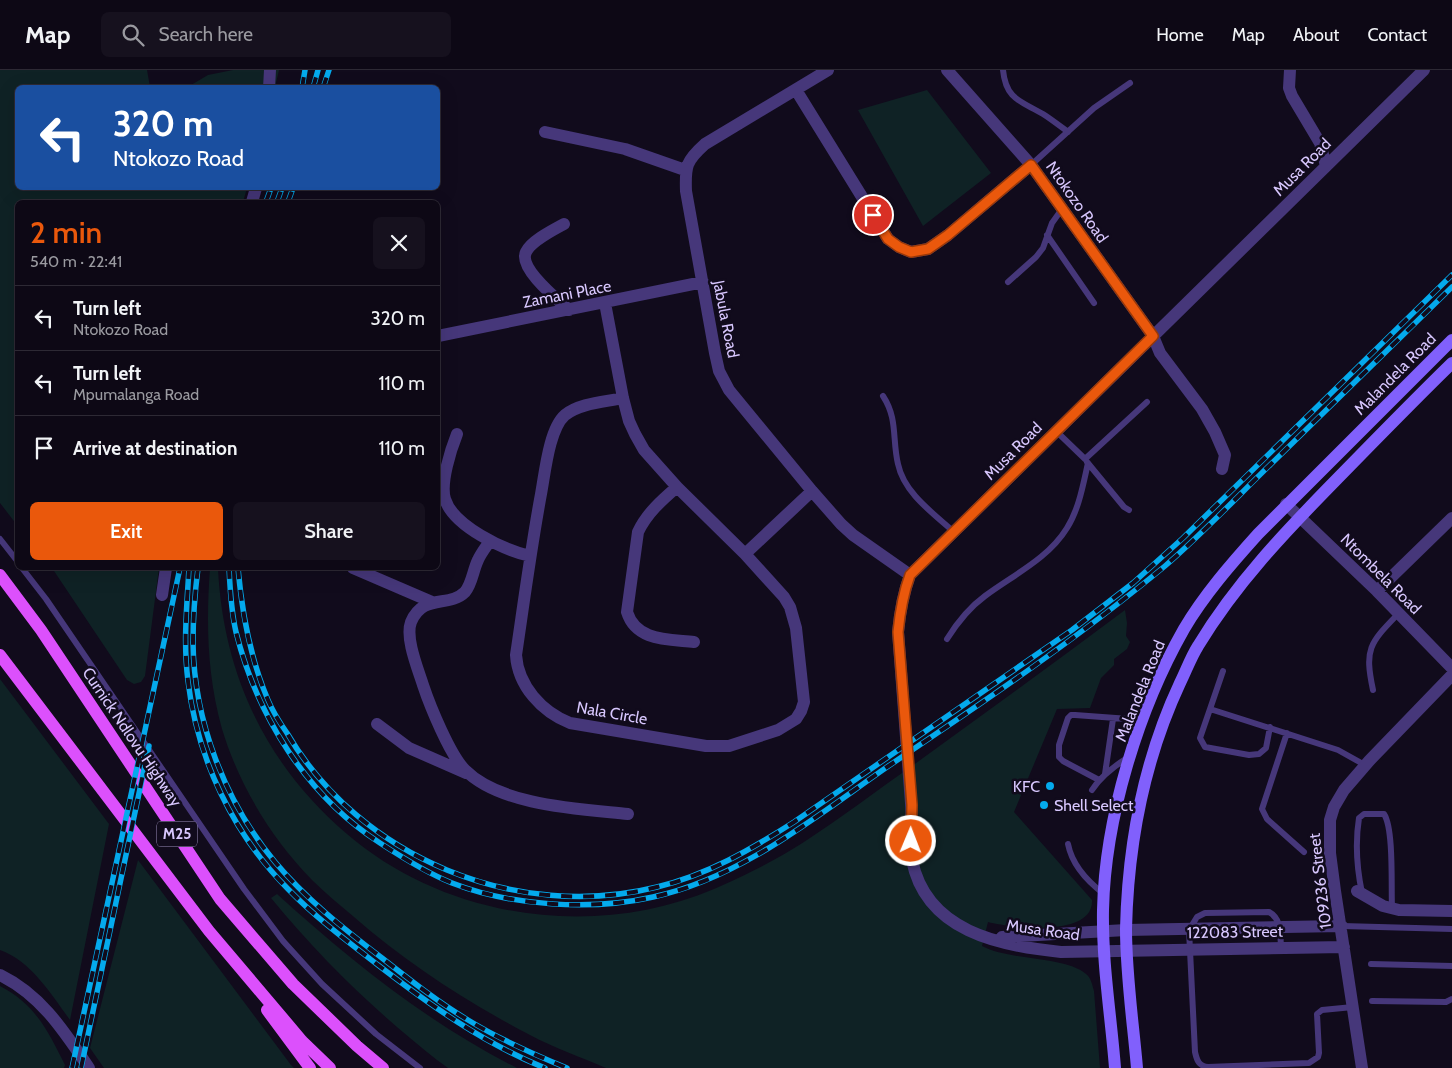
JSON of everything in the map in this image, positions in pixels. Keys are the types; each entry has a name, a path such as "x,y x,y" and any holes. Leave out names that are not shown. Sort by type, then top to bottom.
{"main road":[{"name":"Malandela Road","path":"1114,1068 1103,931 1104,894 1111,836 1120,792 1131,756 1162,672 1185,628 1228,568 1286,504 1452,340"},
{"name":"Malandela Road","path":"1137,1068 1126,930 1129,882 1135,825 1150,764 1168,710 1197,647 1245,578 1299,517 1452,363"},
{"name":"Curnick Ndlovu Highway","path":"0,575 41,630 220,900 293,984 357,1046 383,1068"},
{"name":"M25","path":"0,654 209,931 302,1041 330,1068"},
{"path":"209,931 310,1068"}],"street":[{"path":"269,85 270,70"},
{"path":"545,132 625,149 685,170 691,158 705,144 828,70"},
{"name":"Ntokozo Road","path":"947,70 1031,165 1153,336 1160,353 1202,409 1215,432 1225,455 1222,469"},
{"path":"1290,70 1289,88 1320,142 1326,166"},
{"name":"Musa Road","path":"1127,950 1077,953 1046,950 984,938 964,929 942,914 924,892 911,859 912,805 898,632 901,601 910,575 1424,70"},
{"path":"796,90 888,239 899,247 911,252 928,249 941,240 1031,165"},
{"name":"Jabula Road","path":"685,170 686,191 715,353 719,371 729,390 812,491 853,535 910,575"},
{"path":"564,224 532,245 527,250 525,256 526,264 530,270 544,287 569,310"},
{"name":"Zamani Place","path":"440,336 703,282"},
{"name":"Nala Circle","path":"605,303 629,421 644,450 677,487 784,597 790,607 796,628 804,702 798,715 778,730 722,747 706,746 570,723 556,718 525,685 517,667 516,656 530,556 555,432 565,415 581,407 623,398"},
{"path":"457,434 449,453 444,491 445,499 457,517 490,541 514,552 530,556"},
{"path":"677,487 649,513 638,532 627,612 629,620 641,633 666,639 694,642"},
{"path":"744,554 812,491"},
{"name":"Ntombela Road","path":"1286,504 1377,591 1452,668"},
{"path":"1377,591 1452,518"},
{"path":"472,776 457,760 428,697 412,648 409,628 412,620 424,606 432,602 450,600 465,591 470,583 478,558 490,541"},
{"path":"162,595 166,570"},
{"path":"358,570 432,602"},
{"name":"109236 Street","path":"1362,1068 1330,853 1330,820 1334,806 1344,790 1452,675"},
{"path":"377,724 409,748 472,776 496,789 554,806 628,814"},
{"path":"1360,892 1383,906 1399,910 1452,911"},
{"name":"122083 Street","path":"1126,930 1342,926"},
{"name":"Musa Road","path":"984,938 1126,930"},
{"name":"122083 Street","path":"1127,950 1344,947"},
{"path":"0,975 19,985 41,1004 64,1031 89,1068"}],"lane":[{"path":"1002,70 1008,90 1018,102 1042,113 1068,132"},
{"path":"1031,165 1094,108 1130,83"},
{"path":"1008,282 1036,257 1043,248 1052,223 1062,209"},
{"path":"1048,235 1094,303"},
{"path":"883,396 892,411 898,464 903,478 910,490 924,505 954,532"},
{"path":"947,639 960,620 983,597 1028,567 1058,540 1067,529 1080,499 1086,461 1147,402"},
{"path":"1056,431 1086,461 1124,507 1129,510"},
{"path":"0,539 15,558"},
{"path":"24,570 46,599 244,889 283,941 322,984 376,1034 420,1068"},
{"path":"1373,690 1369,671 1368,656 1370,647 1380,632 1399,614"},
{"path":"1223,671 1200,738 1205,747 1249,755 1260,754 1266,748 1270,727"},
{"path":"1210,709 1338,750 1365,766"},
{"path":"1099,780 1059,757 1059,745 1068,718 1071,715 1143,720"},
{"path":"1105,774 1113,719"},
{"path":"1287,733 1262,809 1268,819 1304,852"},
{"path":"1092,790 1111,768 1131,756"},
{"path":"1360,892 1357,844 1359,818 1364,814 1384,814 1387,819 1390,846 1392,908"},
{"path":"1068,844 1075,864 1087,879 1104,894"},
{"path":"1342,926 1452,928"},
{"path":"1280,928 1281,948"},
{"path":"1189,930 1195,1052 1198,1063 1202,1066 1309,1063 1319,1053 1317,1014 1322,1010 1353,1007"},
{"path":"1371,964 1452,966"},
{"path":"1372,1001 1446,1002 1452,999"}],"green space":[{"path":"0,70 147,70 150,85 15,85 15,190 246,190 244,200 15,200 15,522 0,503"},
{"path":"233,70 279,70 275,85 191,85 208,75"},
{"path":"927,90 991,173 923,226 858,110"},
{"path":"53,570 159,570 145,676 141,682 134,684 127,680"},
{"path":"210,570 218,570 222,607 229,645 240,681 254,715 272,747 293,778 318,807 347,834 386,863 429,886 475,902 523,912 571,916 620,914 668,905 714,889 771,861 804,842 845,814 1125,610 1126,636 1130,642 1127,649 1114,659 1114,665 1101,678 1090,708 1057,709 1014,812 1092,900 1089,912 1080,920 1049,928 1032,928 988,922 982,946 1007,954 1065,964 1077,968 1088,976 1094,991 1100,1068 606,1068 530,1035 461,996 395,951 312,880 283,847 247,790 237,770 222,729 213,689 208,609"},
{"path":"0,679 109,824 70,1020 48,989 31,970 11,955 0,950"},
{"path":"138,860 294,1068 104,1068 90,1048"},
{"path":"277,894 362,967 421,1011 517,1068 448,1068 392,1023 329,963 271,898"},
{"path":"0,986 23,1002 40,1020 65,1065 64,1068 0,1068"}],"railway":[{"path":"302,85 305,70"},
{"path":"314,85 318,70"},
{"path":"324,85 329,70"},
{"path":"267,200 270,190"},
{"path":"278,200 281,190"},
{"path":"289,200 292,190"},
{"path":"238,570 242,602 256,668 274,713 318,777 356,815 399,846 447,870 498,887 550,895 604,896 657,887 711,869 778,832 1072,630 1133,583 1183,538 1452,275"},
{"path":"229,570 236,632 257,694 288,751 308,778 354,824 389,849 433,875 475,891 525,901 578,905 604,904 653,897 717,876 776,844 994,695 1098,619 1165,566 1192,541 1452,287"},
{"path":"72,1068 180,570"},
{"path":"189,570 186,653 193,710 209,766 221,793 250,844 268,867 309,909 398,980 437,1009 479,1035 545,1068"},
{"path":"198,570 193,643 199,702 206,731 227,787 257,839 287,876 312,901 424,991 492,1034 567,1068"},
{"path":"81,1068 149,746"}],"place":[{"name":"KFC","path":"1050,786"},
{"name":"Shell Select","path":"1044,805"}],"route":[{"path":"873,215 888,239 899,247 911,252 928,249 948,235 1031,165 1153,336 910,575 903,593 898,632 912,805 911,841"}]}
